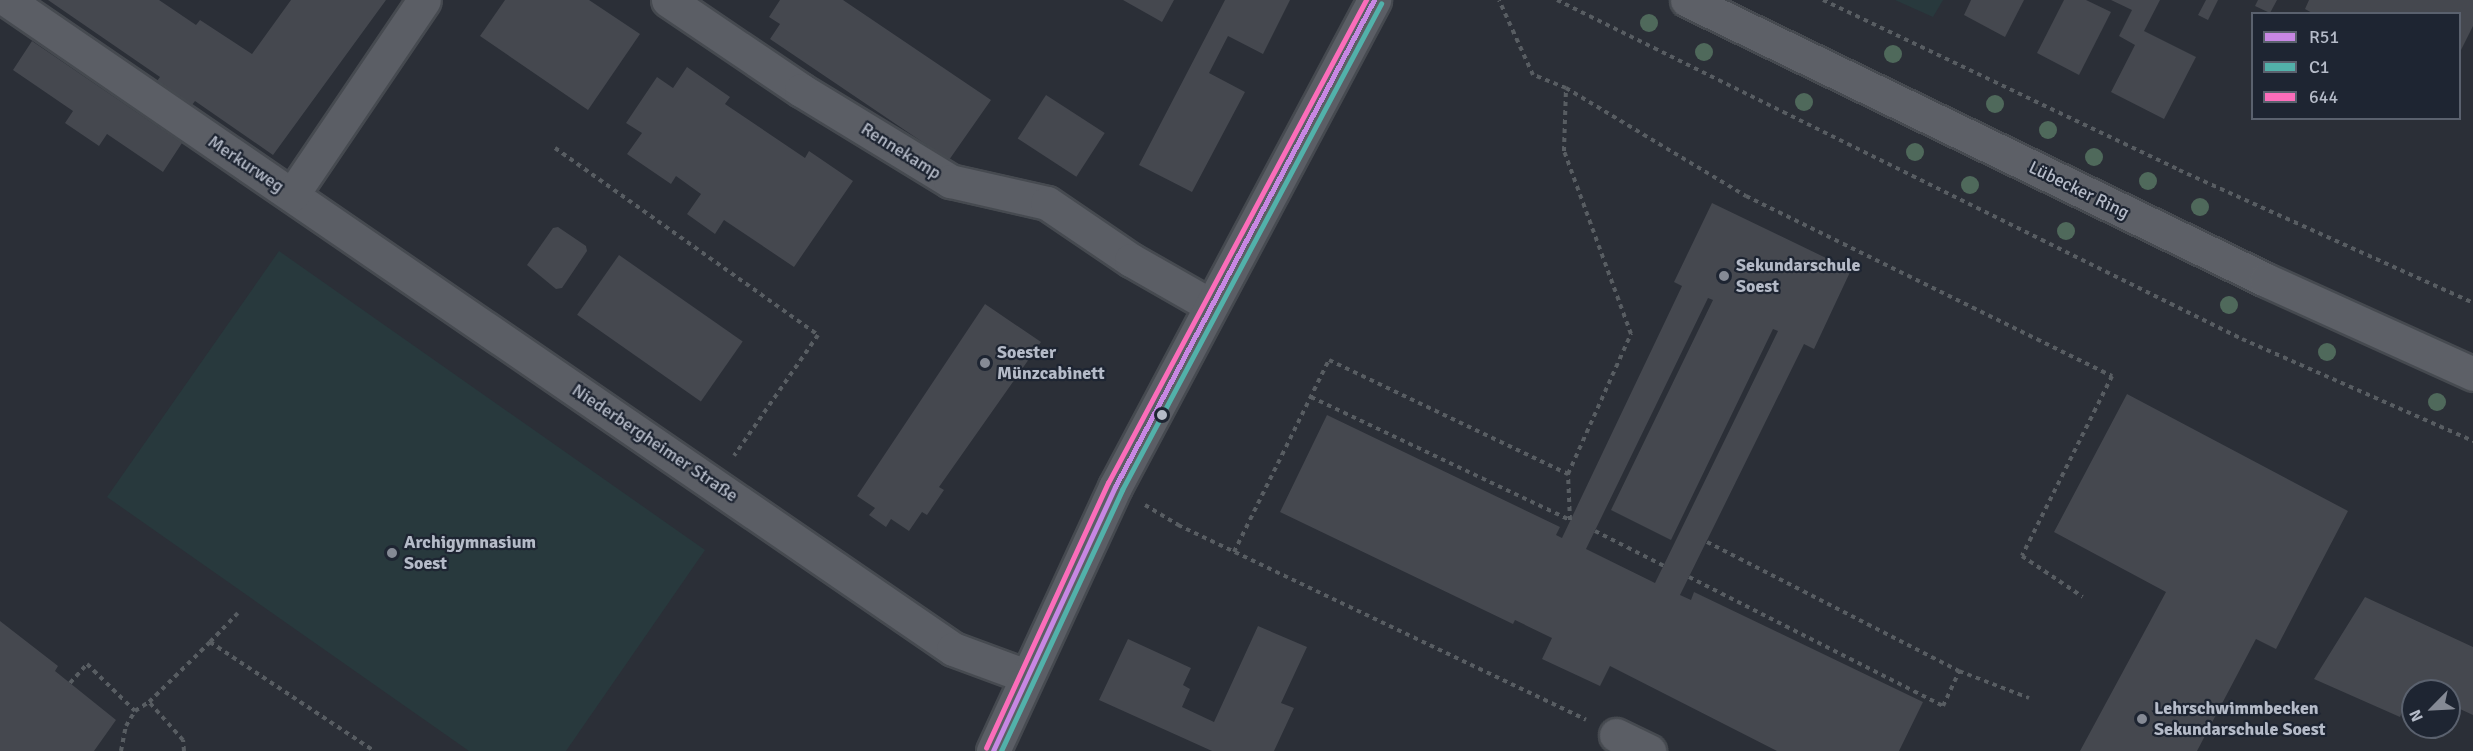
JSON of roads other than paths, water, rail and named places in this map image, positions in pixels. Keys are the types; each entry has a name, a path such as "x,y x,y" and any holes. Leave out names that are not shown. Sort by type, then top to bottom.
{"main road":[{"name":"Lübecker Ring","path":"1687,0 2266,280 2473,374"}],"street":[{"name":"Merkurweg","path":"7,0 292,195 424,0"},
{"name":"Rennekamp","path":"668,0 801,90 950,181 1047,203 1131,260 1210,305"},
{"path":"993,751 1026,675 1115,487 1374,0"},
{"name":"Niederbergheimer Straße","path":"292,195 953,649 1026,675"},
{"path":"1616,735 1649,751"}],"place":[{"name":"Sekundarschule Soest","path":"1724,276"},
{"name":"Soester Münzcabinett","path":"985,363"},
{"name":"Archigymnasium Soest","path":"392,553"},
{"name":"Lehrschwimmbecken Sekundarschule Soest","path":"2142,719"}]}
